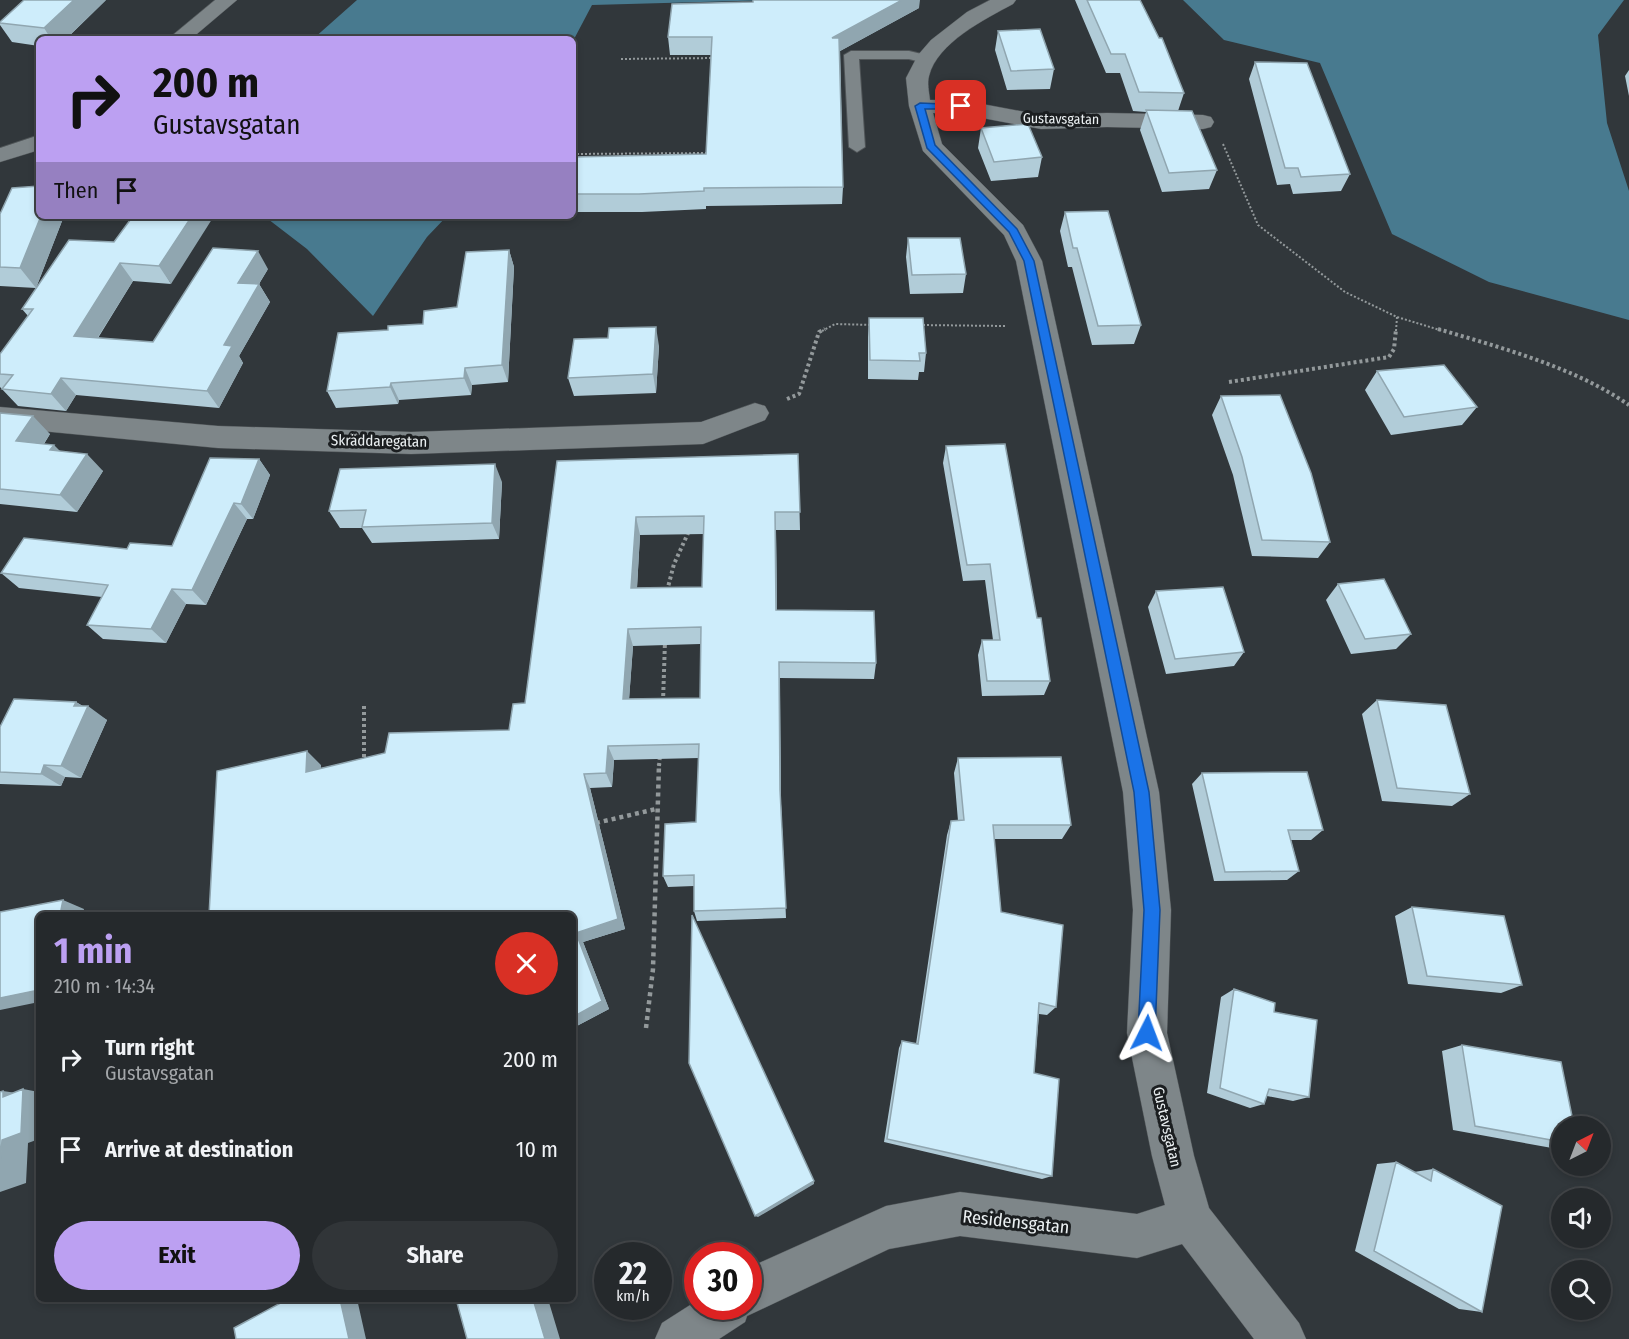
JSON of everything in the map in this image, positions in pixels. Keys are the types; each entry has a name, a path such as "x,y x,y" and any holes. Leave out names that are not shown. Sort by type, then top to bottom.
{"street":[{"path":"182,36 227,0"},
{"path":"925,59 938,44 974,16 1006,0"},
{"name":"Gustavsgatan","path":"925,59 917,78 920,106 930,146 1014,231 1029,261 1141,792 1152,910 1147,1033 1173,1156 1190,1219 1284,1339"},
{"name":"Gustavsgatan","path":"920,106 961,106 1041,122 1107,120 1203,122"},
{"path":"0,155 36,143"},
{"name":"Skräddaregatan","path":"0,417 218,437 411,443 703,433 755,412"},
{"name":"Residensgatan","path":"762,1286 886,1228 960,1214 1137,1236 1190,1219"},
{"path":"678,1339 707,1320"}],"lane":[{"path":"857,147 851,55 909,56 925,59"}],"path":[{"path":"621,59 720,58"},
{"path":"1203,122 1220,136 1258,225 1345,292 1397,317 1519,352 1609,392 1629,405"},
{"path":"576,154 711,153"},
{"path":"1229,382 1389,357 1394,350 1397,317"},
{"path":"755,412 799,394 819,332 835,324 881,325"},
{"path":"915,325 1041,326"},
{"path":"667,592 674,564 694,522"},
{"path":"662,708 665,639"},
{"path":"364,706 364,763"},
{"path":"646,1028 651,1000 654,953 656,809 660,753"},
{"path":"589,825 656,809"}],"shaded area":[{"path":"357,0 771,0 592,5 576,36 316,36"},
{"path":"1183,0 1624,0 1598,35 1607,123 1629,191 1629,320 1489,282 1392,234 1320,63 1224,40"},
{"path":"268,219 444,219 427,237 373,316 307,249"}],"building":[{"path":"24,0 74,0 44,28 0,23"},
{"path":"753,0 902,0 832,38 839,38 843,187 704,188 704,191 576,194 576,157 706,154 712,37 668,37 672,4 753,2"},
{"path":"1087,0 1140,0 1159,38 1162,38 1184,93 1139,92 1125,54 1111,54"},
{"path":"1040,29 1054,69 1011,71 998,31"},
{"path":"1255,62 1307,63 1350,174 1301,177 1298,168 1285,168"},
{"path":"1146,110 1192,111 1217,170 1169,173"},
{"path":"1028,124 1042,157 994,162 981,128"},
{"path":"36,186 36,219 40,219 20,268 0,267 0,214 12,188"},
{"path":"1108,211 1141,325 1098,326 1077,248 1073,248 1065,212"},
{"path":"131,219 190,219 159,266 120,263 74,336 153,342 213,248 258,251 238,283 259,284 224,345 232,346 207,391 61,378 51,394 2,389 13,375 0,374 0,354 33,309 22,309 69,240 114,242"},
{"path":"908,238 960,238 966,274 912,275"},
{"path":"509,250 502,365 465,368 464,378 391,383 390,387 327,391 338,333 388,330 388,326 423,324 424,311 457,307 466,252"},
{"path":"869,318 923,318 926,353 919,353 920,361 870,360"},
{"path":"656,327 653,374 568,378 574,339 608,338 609,328"},
{"path":"1444,365 1477,407 1404,417 1377,371"},
{"path":"1280,395 1311,473 1330,542 1262,540 1242,457 1221,396"},
{"path":"0,413 33,416 16,441 54,445 50,450 87,454 60,495 0,489"},
{"path":"1005,444 1037,618 1041,618 1050,681 987,681 982,640 1000,640 990,564 967,565 946,446"},
{"path":"798,454 800,512 775,512 776,610 874,611 876,663 779,662 780,790 786,908 694,911 694,875 663,876 665,824 696,822 699,744 608,746 606,773 584,774 618,919 576,933 576,912 209,912 217,771 307,751 306,772 385,753 389,733 509,730 513,704 525,703 557,461","holes":["704,516 702,587 631,588 636,517","701,627 700,698 623,699 628,629"]},
{"path":"210,458 259,459 241,504 234,503 192,590 172,589 151,629 87,625 108,585 1,573 24,538 127,549 130,543 172,546"},
{"path":"495,464 492,523 362,527 366,510 329,511 340,469"},
{"path":"1384,579 1411,634 1365,639 1338,584"},
{"path":"1223,587 1244,652 1175,659 1156,591"},
{"path":"14,699 76,702 74,706 88,706 61,766 44,765 41,774 0,772 0,727"},
{"path":"1377,700 1446,705 1470,794 1397,788"},
{"path":"1061,757 1071,825 993,825 1001,912 1063,925 1056,1007 1039,1003 1034,1073 1059,1079 1052,1176 887,1139 902,1041 918,1044 951,821 964,820 958,758"},
{"path":"1307,772 1323,830 1288,830 1299,871 1225,872 1202,773"},
{"path":"63,900 61,912 36,912 36,991 0,998 0,912"},
{"path":"1412,907 1504,916 1522,985 1427,976"},
{"path":"692,915 814,1181 755,1216 689,1063"},
{"path":"576,933 602,1001 576,1015"},
{"path":"1234,989 1275,1003 1274,1012 1317,1020 1309,1097 1269,1089 1264,1104 1220,1088"},
{"path":"1462,1045 1561,1062 1572,1116 1551,1116 1551,1140 1475,1126"},
{"path":"23,1089 21,1133 2,1140 0,1166 0,1092 3,1091 3,1097"},
{"path":"1396,1162 1431,1181 1433,1169 1502,1206 1482,1312 1374,1251"},
{"path":"282,1302 341,1302 349,1339 236,1339 234,1328"},
{"path":"457,1302 534,1302 545,1339 467,1339"}],"route":[{"path":"961,106 920,106 930,146 963,182 1014,231 1029,261 1141,792 1152,910 1147,1033"}]}
